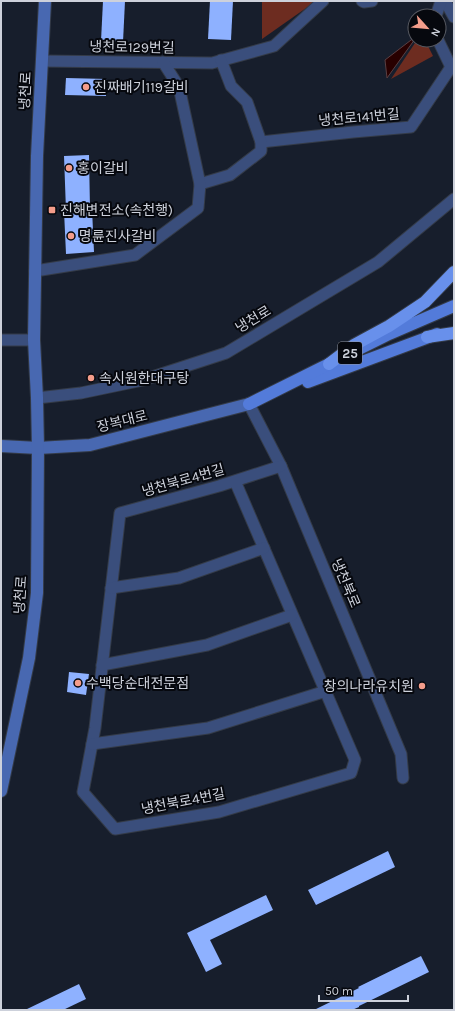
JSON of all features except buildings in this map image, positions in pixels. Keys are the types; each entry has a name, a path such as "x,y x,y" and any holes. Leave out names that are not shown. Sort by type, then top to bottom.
{"highway":[{"path":"328,364 354,345 389,326 425,302 454,272"},
{"path":"427,337 454,334"}],"main road":[{"name":"냉천로","path":"1,791 29,658 37,594 38,448 34,340 37,156 44,1"},
{"name":"25","path":"249,404 389,334 454,306"},
{"name":"25","path":"249,404 454,328"},
{"name":"장복대로","path":"1,446 38,448 90,445 249,404"}],"street":[{"name":"냉천로129번길","path":"42,61 212,63 274,46 323,1"},
{"path":"362,1 372,1"},
{"path":"445,1 454,17"},
{"path":"443,48 453,66"},
{"path":"200,184 230,175 261,146 247,102 231,86 221,60"},
{"path":"35,271 135,254 198,208 200,184 179,87 164,62"},
{"name":"냉천로141번길","path":"261,146 353,132 411,127 453,66"},
{"name":"냉천로","path":"37,398 81,393 143,380 226,353 378,262 454,199"},
{"path":"1,340 34,340"},
{"name":"냉천북로","path":"249,404 281,466 401,754 403,778"},
{"name":"냉천북로4번길","path":"281,466 219,486 120,513 95,728 83,792 115,829 219,812 351,773 355,760 326,691"},
{"path":"92,744 208,728 326,691 235,481"},
{"path":"111,588 179,578 264,548"},
{"path":"102,665 207,645 292,615"}],"shaded area":[{"path":"262,1 315,1 262,39"},
{"path":"407,43 407,48 409,48 387,78 385,60"},
{"path":"412,48 429,48 433,56 391,79"}],"place":[{"name":"진짜배기119갈비","path":"86,87"},
{"name":"홍이갈비","path":"69,168"},
{"name":"진해변전소(속천행)","path":"52,210"},
{"name":"명륜진사갈비","path":"71,236"},
{"name":"속시원한대구탕","path":"91,378"},
{"name":"수백당순대전문점","path":"78,683"},
{"name":"창의나라유치원","path":"422,686"}]}
